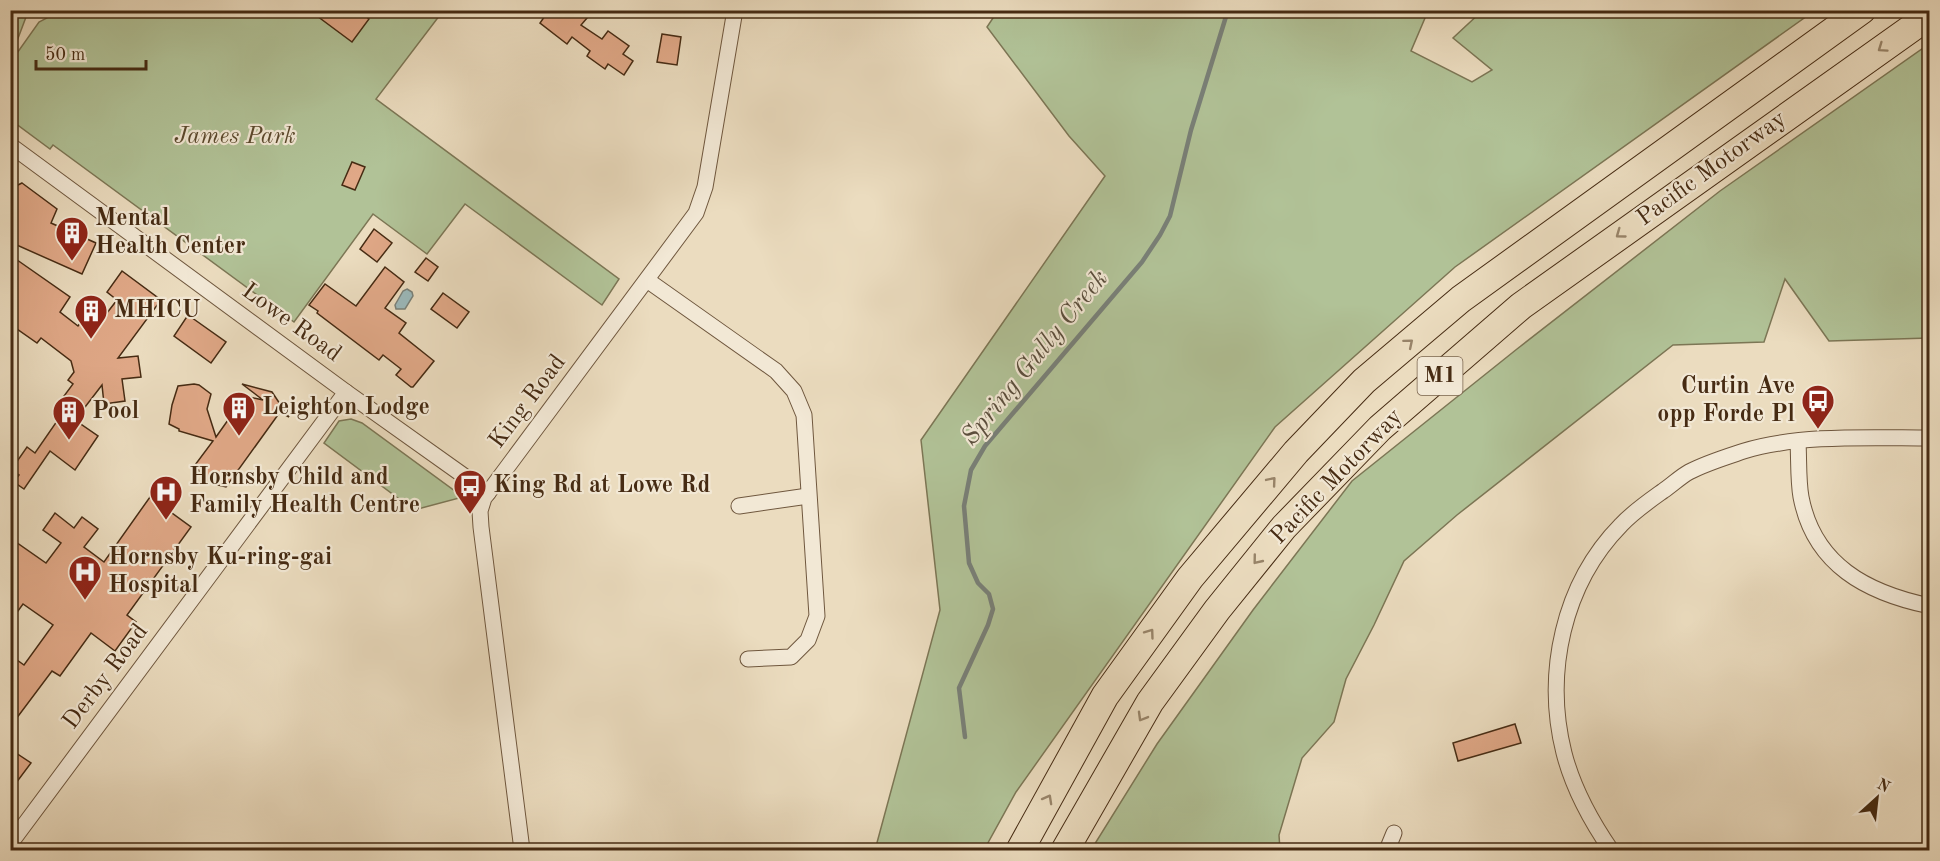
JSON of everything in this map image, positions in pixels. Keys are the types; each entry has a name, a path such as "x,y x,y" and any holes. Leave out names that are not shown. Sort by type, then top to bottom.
{"highway":[{"name":"Pacific Motorway","path":"1020,850 1105,696 1190,578 1296,452 1364,381 1461,299 1862,10"},
{"name":"Pacific Motorway","path":"1065,850 1150,702 1217,610 1284,527 1380,428 1521,306 1929,15"}],"street":[{"name":"King Road","path":"522,850 480,516 482,505 488,493 696,213 705,187 735,10"},
{"name":"Lowe Road","path":"10,145 346,392 488,493"},
{"path":"647,280 776,371 794,391 804,415 817,616 808,640 791,657 748,659"},
{"name":"Derby Road","path":"10,844 346,392"},
{"path":"1605,848 1571,774 1564,752 1556,680 1562,636 1576,591 1591,564 1622,524 1689,472 1747,450 1797,442 1929,438"},
{"path":"1797,442 1801,496 1807,520 1830,558 1850,576 1876,591 1929,606"},
{"path":"739,506 808,496"},
{"path":"1387,850 1394,833"}],"green space":[{"path":"18,10 22,11 26,17 17,41 11,36 11,20"},
{"name":"James Park","path":"54,11 443,11 376,99 619,279 602,305 465,204 427,254 373,214 294,322 53,145 50,149 11,120 10,63 39,22"},
{"path":"995,11 1428,11 1411,51 1472,82 1492,70 1453,38 1482,11 1814,11 1455,267 1275,427 1016,792 984,850 875,850 940,610 921,440 1105,176 1069,136 987,27 997,12"},
{"path":"1929,44 1929,338 1829,341 1785,279 1764,342 1673,345 1457,515 1404,561 1346,679 1334,722 1302,758 1279,835 1280,850 1091,850 1157,744 1253,610 1352,481 1720,191"},
{"path":"351,419 362,423 463,497 414,510 324,443 339,421"}],"water":[{"path":"407,289 412,292 413,296 405,309 396,309 395,305 403,291"}],"building":[{"path":"309,10 357,10 369,19 352,42"},
{"path":"549,10 577,10 587,18 581,25 602,39 608,31 629,46 623,54 633,61 624,75 608,64 605,69 587,56 590,51 572,37 567,44 540,23"},
{"path":"662,34 681,37 677,65 657,62"},
{"path":"352,162 365,167 355,190 342,185"},
{"path":"22,183 57,209 51,223 96,243 82,274 10,242 10,189"},
{"path":"374,229 392,243 377,262 360,249"},
{"path":"10,255 70,297 60,312 78,326 84,318 96,327 117,300 107,292 122,271 161,300 118,358 138,356 141,377 122,379 125,401 104,404 102,385 75,420 98,436 75,470 50,451 24,489 14,482 19,475 11,470 27,447 35,453 71,401 64,396 73,384 68,380 74,372 71,361 41,338 37,343 10,324"},
{"path":"426,258 438,267 428,281 415,272"},
{"path":"385,267 404,282 385,308 406,323 399,333 434,361 413,387 396,375 401,369 383,355 379,360 309,305 325,284 356,306"},
{"path":"443,293 469,312 457,328 431,309"},
{"path":"188,315 226,342 211,363 174,336"},
{"name":"Leighton Lodge","path":"194,384 211,394 207,409 216,437 245,396 263,400 242,384 272,392 280,404 284,405 283,408 289,417 280,412 226,487 206,482 195,465 213,441 179,431 169,424 178,386"},
{"path":"150,497 191,527 127,615 136,622 115,651 91,633 60,676 52,671 10,727 10,655 24,665 53,625 23,604 10,622 10,538 46,563 61,543 43,530 55,513 74,528 82,517 98,529 84,547 104,562"},
{"path":"1515,724 1521,743 1458,761 1453,743"},
{"path":"10,749 31,763 10,791"}],"waterway":[{"name":"Spring Gully Creek","path":"965,737 959,688 993,609 989,594 978,583 969,563 964,506 971,470 985,446 1142,262 1160,235 1170,216 1191,130 1228,10"}],"place":[{"name":"Mental Health Center","path":"72,262"},
{"name":"MHICU","path":"91,340"},
{"name":"Curtin Ave opp Forde Pl","path":"1818,430"},
{"name":"Leighton Lodge","path":"239,437"},
{"name":"Pool","path":"69,441"},
{"name":"King Rd at Lowe Rd","path":"470,515"},
{"name":"Hornsby Child and Family Health Centre","path":"166,521"},
{"name":"Hornsby Ku-ring-gai Hospital","path":"85,601"}]}
